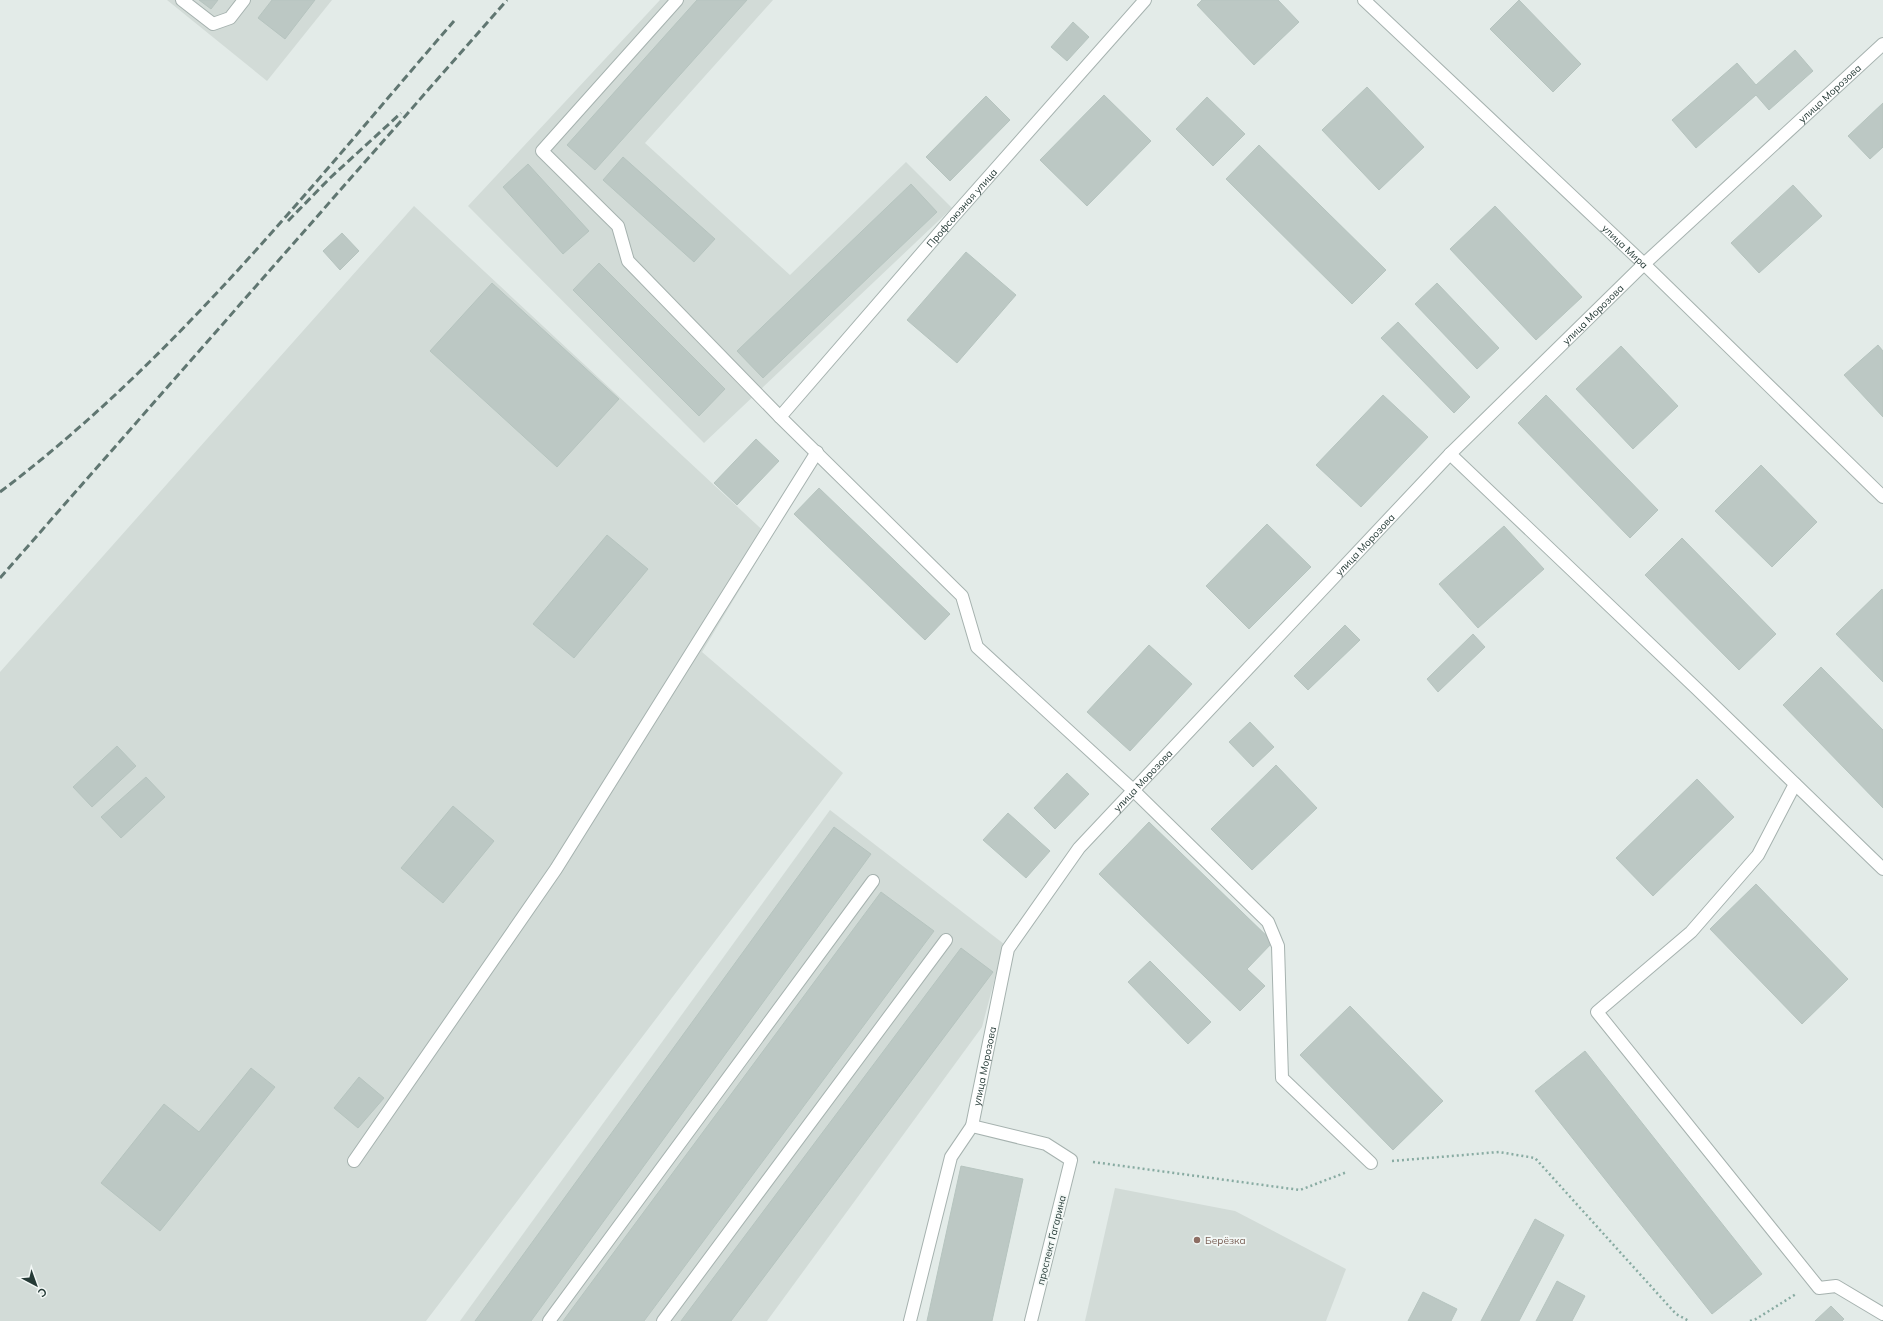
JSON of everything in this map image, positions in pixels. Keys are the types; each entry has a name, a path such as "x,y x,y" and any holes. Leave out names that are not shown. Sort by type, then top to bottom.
{"street":[{"path":"182,0 213,24 230,18 244,0"},
{"path":"677,0 542,151 618,226 628,261 780,417 962,596 977,647 1133,790 1268,922 1278,946 1282,1078 1371,1163"},
{"name":"Профсоюзная улица","path":"780,417 948,223 1145,0"},
{"name":"улица Мира","path":"1364,0 1644,264 1883,497"},
{"name":"улица Морозова","path":"972,1126 1008,949 1079,848 1450,454 1644,264 1883,44"},
{"path":"354,1161 556,869 817,452"},
{"path":"1450,454 1883,869"},
{"path":"1795,784 1758,855 1692,932 1597,1012 1819,1288 1836,1286 1883,1314"},
{"path":"549,1321 873,881"},
{"path":"663,1321 946,940"},
{"path":"910,1321 951,1157 972,1126 1046,1144 1071,1160"},
{"name":"проспект Гагарина","path":"1031,1321 1071,1160"}],"path":[{"path":"1071,1160 1300,1190 1371,1163 1499,1152 1535,1158 1676,1314 1689,1321"},
{"path":"1750,1321 1756,1319 1803,1290 1819,1288"}],"shaded area":[{"path":"167,0 332,0 267,81"},
{"path":"660,0 773,0 645,143 790,275 906,162 952,208 704,443 468,206"},
{"path":"414,206 771,538 702,652 843,773 426,1321 0,1321 0,672"},
{"path":"830,810 1004,944 982,1027 767,1321 460,1321"},
{"name":"Берёзка","path":"1115,1188 1235,1211 1346,1269 1326,1321 1085,1321"}],"building":[{"path":"199,0 218,0 211,9"},
{"path":"272,0 315,0 285,39 258,18"},
{"path":"697,0 747,0 595,170 567,145"},
{"path":"1202,0 1278,0 1299,22 1254,65 1197,5"},
{"path":"1519,0 1581,64 1553,92 1490,29"},
{"path":"1073,22 1089,37 1067,61 1051,47"},
{"path":"1795,50 1813,71 1769,110 1756,95 1696,148 1672,120 1737,63 1756,85"},
{"path":"1367,87 1424,147 1379,190 1322,130"},
{"path":"1104,95 1151,141 1087,206 1040,160"},
{"path":"986,96 1010,120 950,181 926,157"},
{"path":"1207,97 1245,134 1213,166 1176,129"},
{"path":"1883,103 1883,147 1870,159 1848,136"},
{"path":"1259,145 1386,270 1352,304 1226,179"},
{"path":"623,157 715,239 694,262 603,180"},
{"path":"528,164 589,231 563,254 503,187"},
{"path":"911,184 937,212 763,378 737,351"},
{"path":"1793,185 1822,216 1759,273 1731,243"},
{"path":"1495,206 1582,297 1536,340 1450,249"},
{"path":"342,233 359,251 340,270 323,251"},
{"path":"966,252 1016,295 957,363 907,320"},
{"path":"599,263 725,389 699,416 573,290"},
{"path":"492,283 619,399 557,467 430,351"},
{"path":"1437,283 1499,348 1477,369 1415,304"},
{"path":"1398,322 1470,397 1454,413 1381,338"},
{"path":"1878,345 1883,351 1883,417 1844,375"},
{"path":"1621,346 1678,406 1633,449 1576,389"},
{"path":"1383,395 1428,437 1361,507 1316,465"},
{"path":"1546,395 1658,510 1630,538 1518,423"},
{"path":"756,439 779,461 737,505 714,483"},
{"path":"1761,465 1817,522 1772,567 1715,511"},
{"path":"819,488 950,614 925,640 794,514"},
{"path":"1267,524 1311,567 1249,629 1206,586"},
{"path":"1504,526 1544,569 1478,628 1439,584"},
{"path":"607,535 648,569 574,658 533,624"},
{"path":"1682,538 1776,634 1739,670 1645,575"},
{"path":"1882,589 1883,591 1883,682 1836,634"},
{"path":"1345,625 1360,640 1308,690 1294,676"},
{"path":"1473,634 1485,647 1438,692 1427,679"},
{"path":"1149,645 1192,684 1130,751 1087,712"},
{"path":"1821,667 1883,730 1883,808 1783,705"},
{"path":"1250,722 1274,747 1253,767 1229,742"},
{"path":"117,746 136,766 92,807 73,787"},
{"path":"1276,765 1317,808 1252,870 1211,829"},
{"path":"1067,773 1089,794 1055,829 1034,808"},
{"path":"146,777 165,797 121,838 101,817"},
{"path":"1697,779 1734,817 1653,896 1616,858"},
{"path":"453,806 494,841 443,903 401,868"},
{"path":"1008,813 1050,851 1026,878 983,840"},
{"path":"1149,822 1273,942 1247,969 1265,986 1240,1011 1099,874"},
{"path":"834,827 871,854 531,1321 475,1321"},
{"path":"1756,884 1848,979 1802,1024 1710,929"},
{"path":"881,892 934,931 644,1321 563,1321"},
{"path":"961,948 993,972 731,1321 681,1321"},
{"path":"1150,961 1211,1022 1188,1044 1128,982"},
{"path":"1350,1006 1443,1101 1393,1150 1300,1055"},
{"path":"1585,1051 1762,1274 1712,1314 1535,1091"},
{"path":"251,1068 275,1087 160,1231 101,1183 164,1104 199,1132"},
{"path":"359,1077 384,1098 358,1128 334,1108"},
{"path":"961,1166 1023,1179 992,1321 927,1321"},
{"path":"1535,1219 1564,1235 1519,1321 1481,1321"},
{"path":"1557,1281 1585,1296 1572,1321 1536,1321"},
{"path":"1423,1292 1457,1309 1451,1321 1408,1321"},
{"path":"1831,1306 1844,1319 1842,1321 1815,1321"}],"railway":[{"path":"0,578 507,0"},
{"path":"0,492 64,441 125,386 183,328 294,208 454,21"},
{"path":"288,221 330,178 401,113"}],"place":[{"name":"Берёзка","path":"1197,1240"}]}
